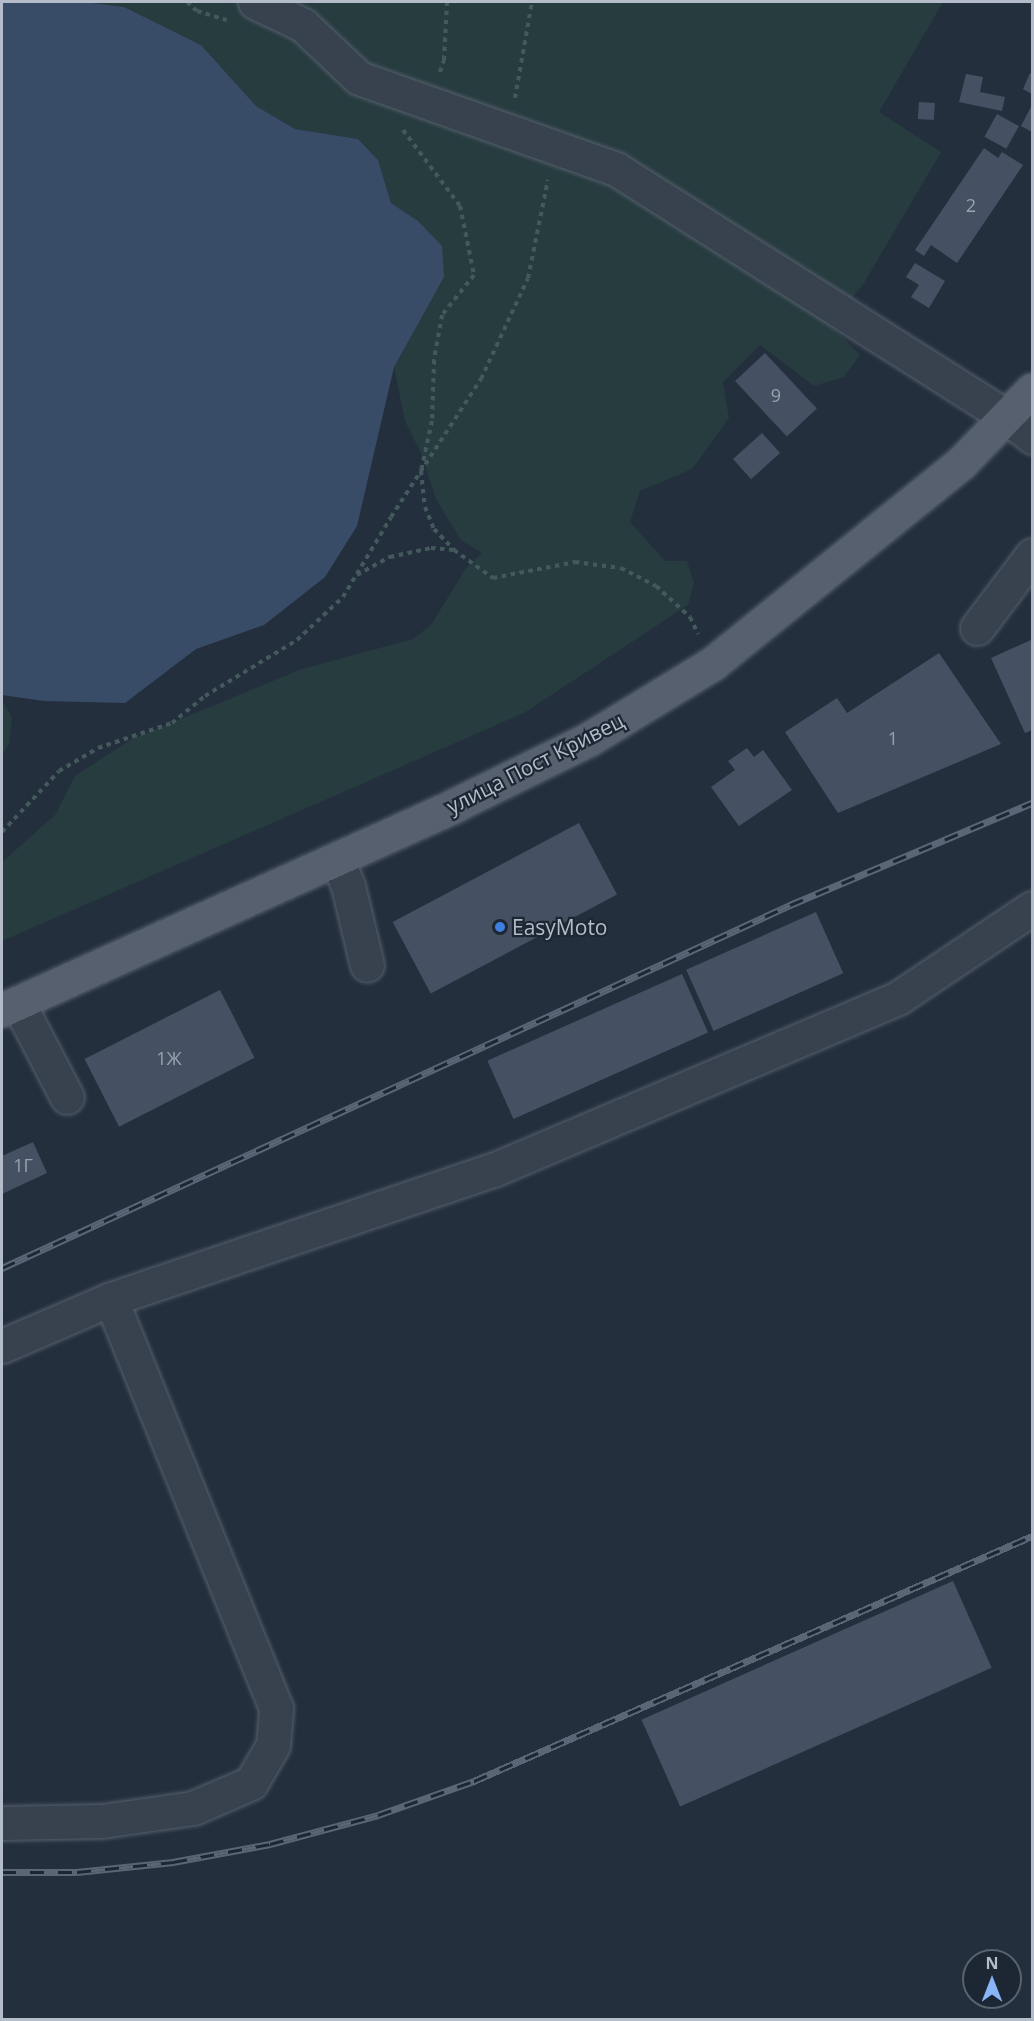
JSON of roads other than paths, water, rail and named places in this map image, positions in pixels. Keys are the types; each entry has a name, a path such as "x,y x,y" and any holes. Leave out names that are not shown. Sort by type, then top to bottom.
{"main road":[{"name":"улица Пост Кривец","path":"10,1007 337,859 589,739 712,664 961,463 1020,427 1032,390"}],"lane":[{"path":"255,2 303,25 359,78 616,169 1020,427"},
{"path":"976,628 1032,555"},
{"path":"337,859 348,886 367,965"},
{"path":"2,1346 111,1299 493,1170 898,998 1032,908"},
{"path":"10,1007 67,1097"},
{"path":"2,1823 102,1821 193,1809 251,1782 273,1746 276,1708 111,1299"}],"water":[{"path":"2,2 85,2 124,7 201,45 256,106 295,129 358,139 378,160 391,203 418,221 442,246 444,277 394,367 357,526 325,577 264,625 196,649 125,703 44,701 2,695"}],"railway":[{"path":"2,1268 790,905 1032,803"},
{"path":"2,1872 77,1872 173,1862 270,1844 378,1815 474,1781 1032,1536"}],"place":[{"name":"EasyMoto","path":"500,927"}]}
